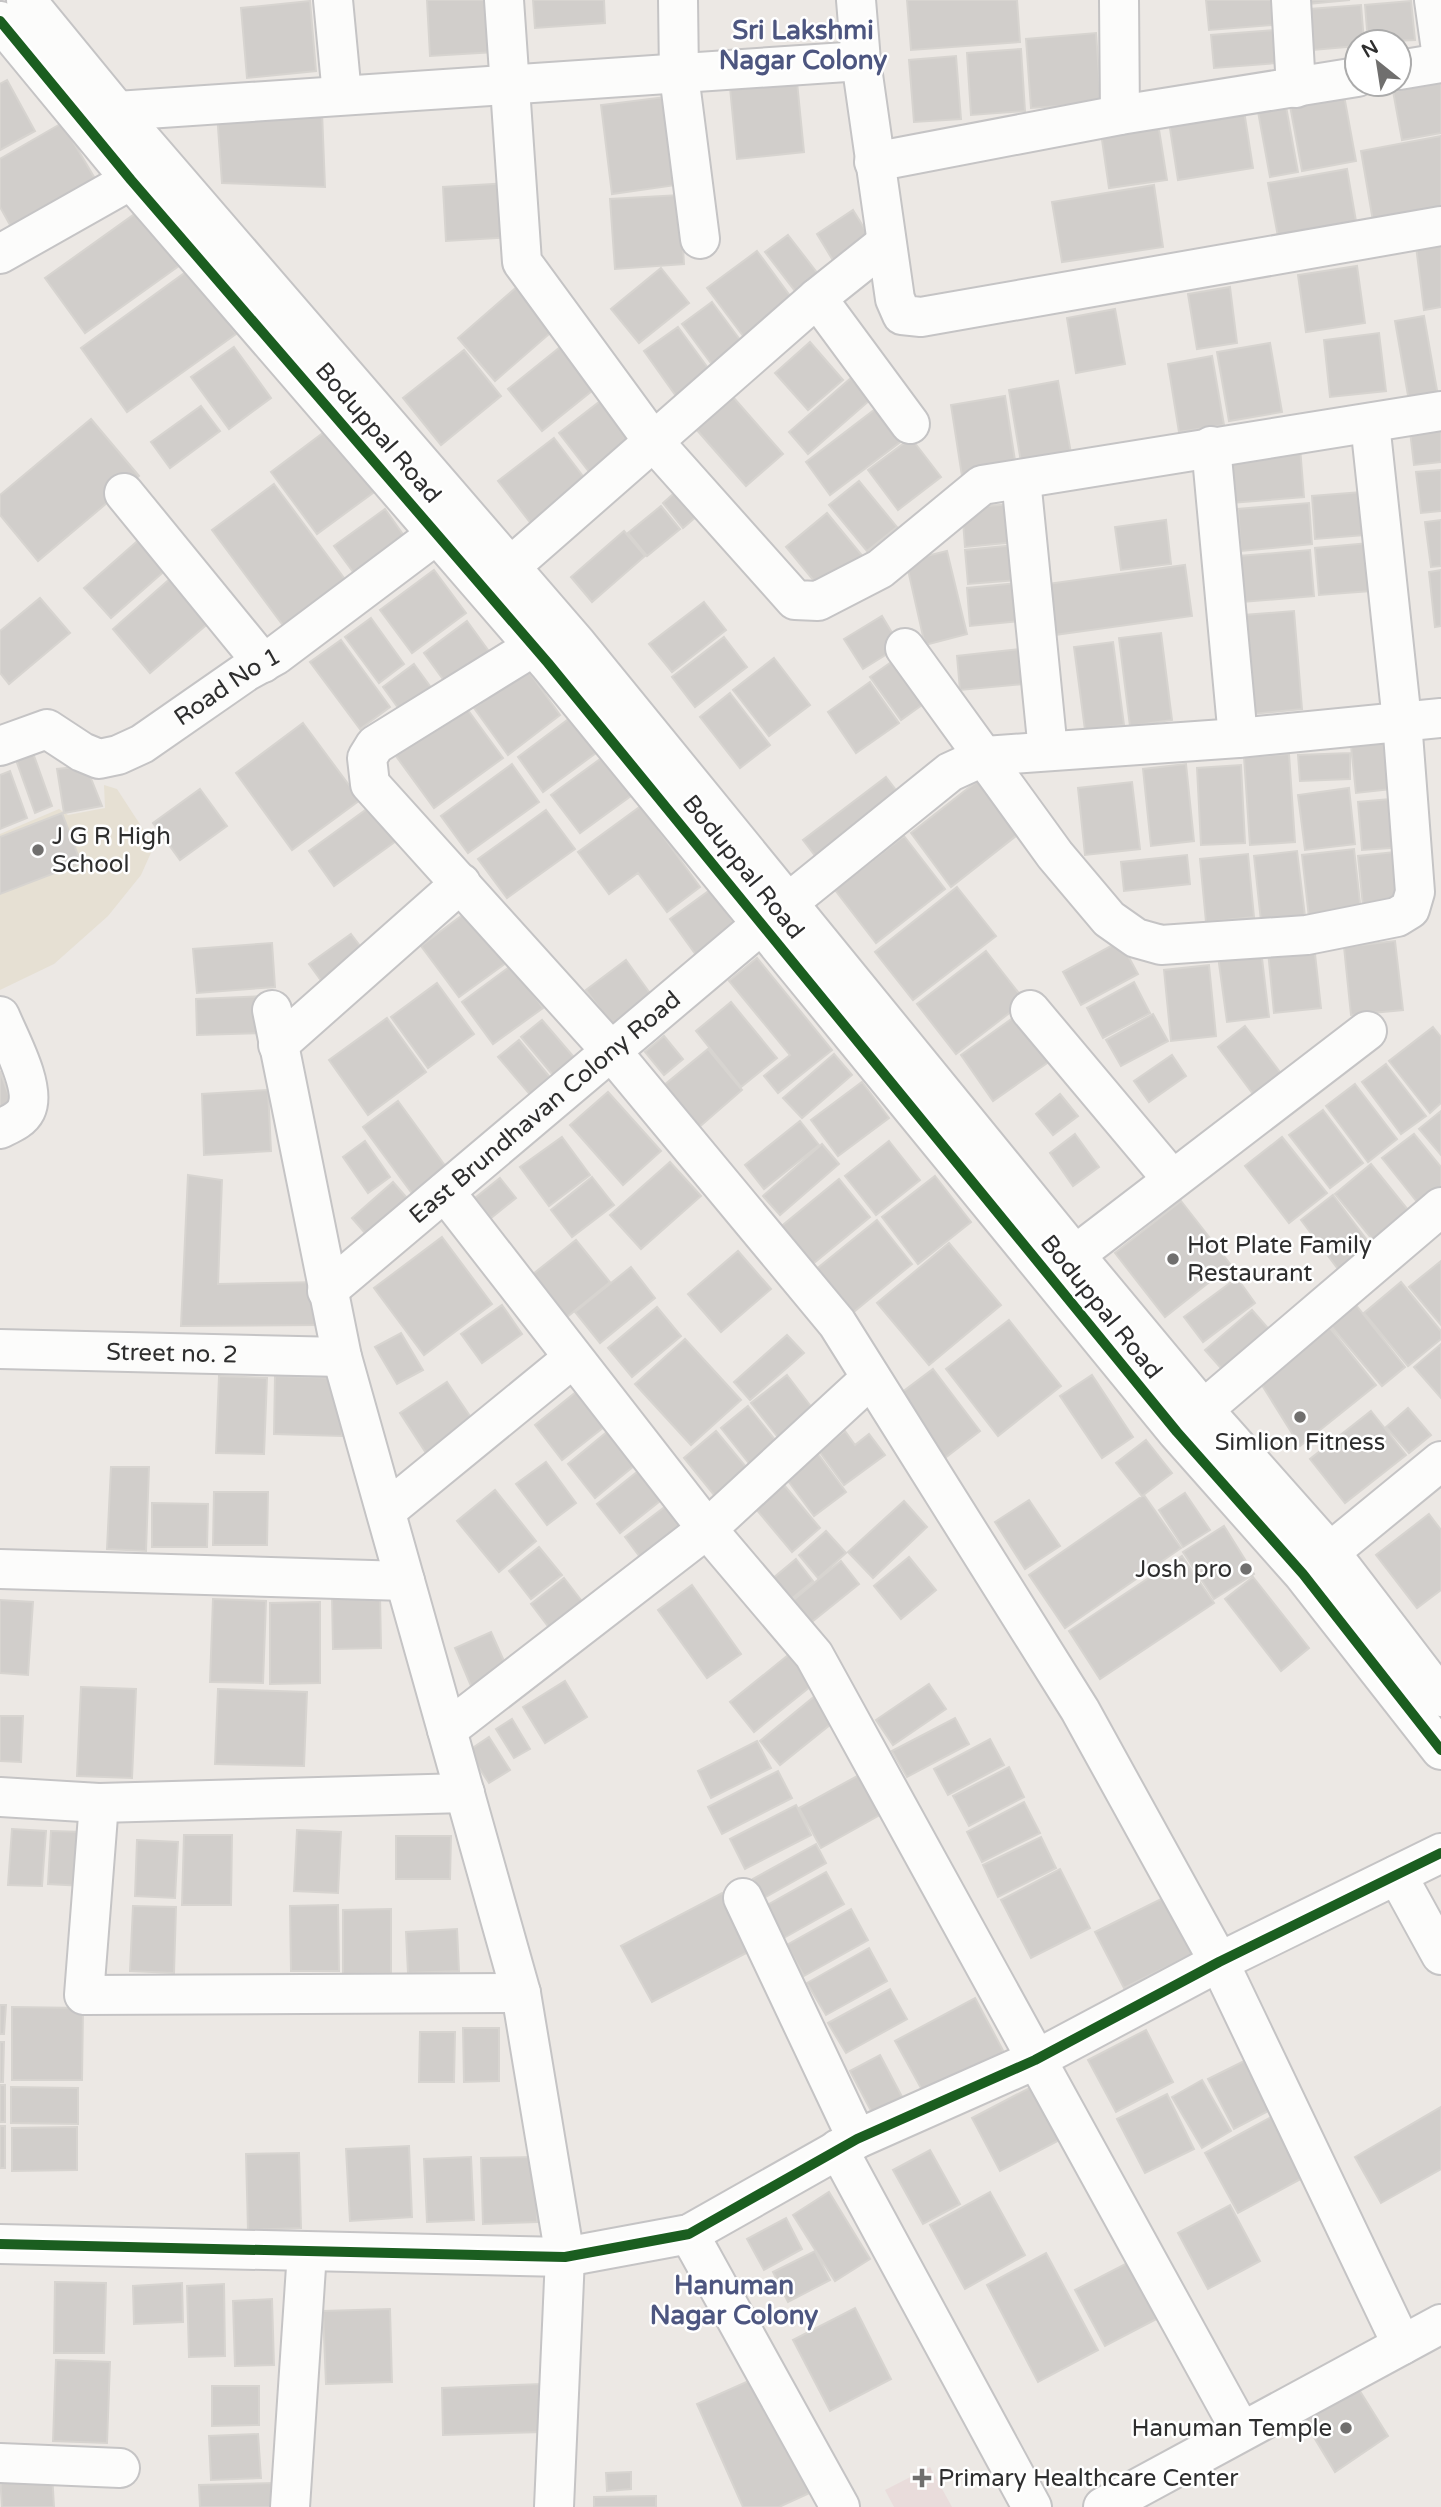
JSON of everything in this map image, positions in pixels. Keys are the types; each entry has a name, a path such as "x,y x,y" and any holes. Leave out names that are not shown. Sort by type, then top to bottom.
{"street":[{"name":"Boduppal Road","path":"26,0 451,523 533,647 776,913 1075,1255 1190,1421 1303,1574 1441,1750"},
{"path":"333,0 342,95"},
{"path":"504,0 522,262 653,441 794,600 818,601 880,569 982,485 1441,411"},
{"path":"678,0 679,75 700,239"},
{"path":"856,0 874,162 886,243 902,315 920,317 1441,226"},
{"path":"1119,0 1120,115"},
{"path":"1290,0 1296,88"},
{"path":"1434,0 1441,50"},
{"name":"Boduppal Road","path":"0,21 131,180 451,523 510,567 586,654 776,913 1190,1421 1330,1552 1441,1697"},
{"path":"117,111 861,61"},
{"path":"1413,67 1441,62"},
{"path":"874,162 1120,115 1343,80"},
{"path":"0,254 131,180"},
{"path":"510,567 817,298 886,243"},
{"path":"817,298 910,424"},
{"path":"905,648 1055,855 1110,919 1136,938 1161,945 1307,935 1396,917 1410,909 1415,892 1402,721 1370,423"},
{"path":"1211,446 1238,738"},
{"path":"1021,479 1048,751"},
{"path":"124,493 263,663"},
{"name":"Road No 1","path":"0,746 47,729 82,752 99,759 118,755 142,744 263,663 451,523"},
{"path":"533,647 375,745 367,758 370,783 611,1052 837,1323 1080,1710 1219,1962 1402,2345"},
{"path":"985,756 1238,738 1441,718"},
{"name":"East Brundhavan Colony Road","path":"327,1291 776,913 950,772 985,756"},
{"path":"461,884 275,1027 342,1357 521,1993 565,2257 554,2507"},
{"path":"1030,1010 1172,1178"},
{"path":"0,1016 25,1075 29,1097 21,1118 0,1129"},
{"path":"1075,1255 1367,1031"},
{"path":"445,1192 707,1529 814,1655 1241,2431"},
{"path":"1190,1421 1441,1207"},
{"name":"Street no. 2","path":"0,1349 342,1357"},
{"path":"386,1511 573,1358"},
{"path":"447,1730 707,1529 872,1378"},
{"path":"1330,1552 1441,1461"},
{"path":"0,1569 405,1581"},
{"path":"0,1797 99,1803 465,1793"},
{"path":"99,1803 84,1995 521,1993"},
{"path":"0,2244 565,2257 689,2234 847,2144 1035,2060 1219,1962 1441,1853"},
{"path":"1397,1875 1441,1955"},
{"path":"743,1898 847,2144 1032,2507"},
{"path":"689,2234 840,2507"},
{"path":"290,2507 307,2252"},
{"path":"1103,2507 1441,2325"},
{"path":"0,2463 121,2468"}],"shaded area":[{"path":"104,785 117,789 154,846 141,875 108,916 54,964 0,990 0,834 59,809 68,815 105,808"},
{"name":"Primary Healthcare Center","path":"930,2467 952,2507 894,2507 885,2490"}],"building":[{"path":"427,0 492,0 495,52 430,56"},
{"path":"533,0 604,0 605,23 535,28"},
{"path":"907,0 1017,0 1020,42 911,50"},
{"path":"1206,0 1271,0 1273,25 1209,30"},
{"path":"1307,0 1350,0 1308,4"},
{"path":"310,1 316,71 247,78 241,8"},
{"path":"1411,1 1415,40 1413,28 1367,28 1365,5"},
{"path":"1361,5 1363,28 1343,28 1343,47 1313,50 1310,9"},
{"path":"1275,30 1277,63 1214,68 1211,35"},
{"path":"1096,33 1101,103 1031,108 1026,39"},
{"path":"1021,49 1025,111 971,115 967,53"},
{"path":"956,56 961,119 914,122 909,60"},
{"path":"7,80 35,131 0,150 0,84"},
{"path":"797,82 804,152 737,159 730,88"},
{"path":"1441,83 1441,133 1402,140 1394,98 1413,98 1413,88"},
{"path":"1343,90 1356,161 1302,171 1289,100"},
{"path":"665,97 676,185 612,194 601,105"},
{"path":"1285,101 1298,172 1270,177 1257,106"},
{"path":"1244,111 1253,168 1178,180 1169,122"},
{"path":"322,112 325,187 222,183 217,113"},
{"path":"1157,117 1167,180 1109,188 1100,126"},
{"path":"62,123 97,182 14,232 0,207 0,159"},
{"path":"1441,136 1441,209 1373,221 1361,151"},
{"path":"1347,169 1357,227 1279,242 1268,183"},
{"path":"510,183 513,237 446,241 443,187"},
{"path":"1154,185 1163,247 1062,262 1052,202"},
{"path":"680,195 684,264 615,269 610,199"},
{"path":"143,208 183,263 85,333 45,278"},
{"path":"853,210 874,244 837,267 817,234"},
{"path":"788,235 825,283 802,300 765,252"},
{"path":"1441,243 1441,307 1424,310 1416,246"},
{"path":"757,251 799,308 750,345 707,288"},
{"path":"1357,266 1365,323 1306,332 1298,275"},
{"path":"661,268 689,303 639,343 611,309"},
{"path":"190,269 236,334 127,412 81,348"},
{"path":"526,279 563,322 495,381 458,338"},
{"path":"1230,287 1237,343 1197,349 1188,294"},
{"path":"712,302 749,352 719,374 682,324"},
{"path":"1115,309 1125,364 1076,373 1067,318"},
{"path":"1424,316 1438,396 1409,401 1395,321"},
{"path":"678,327 716,379 681,403 644,351"},
{"path":"1379,333 1386,391 1330,397 1324,340"},
{"path":"810,342 843,380 808,410 775,373"},
{"path":"1270,343 1282,412 1229,421 1217,352"},
{"path":"564,344 598,386 542,431 508,389"},
{"path":"234,347 271,398 229,429 191,377"},
{"path":"464,350 501,396 441,445 403,398"},
{"path":"1212,356 1224,425 1179,432 1168,364"},
{"path":"851,378 870,400 808,454 789,432"},
{"path":"1058,381 1072,459 1022,468 1009,390"},
{"path":"612,392 650,440 597,482 559,433"},
{"path":"1005,396 1016,467 962,476 951,405"},
{"path":"733,397 783,454 746,486 696,429"},
{"path":"201,406 220,431 170,468 151,442"},
{"path":"878,407 903,440 830,495 806,462"},
{"path":"91,419 139,476 38,561 0,515 0,495"},
{"path":"1441,420 1441,462 1414,465 1409,423"},
{"path":"331,427 377,490 317,534 271,472"},
{"path":"554,438 592,488 536,530 498,481"},
{"path":"911,438 941,477 898,510 868,470"},
{"path":"1300,447 1304,497 1231,503 1227,453"},
{"path":"1441,470 1441,511 1421,513 1416,472"},
{"path":"859,481 897,527 867,551 829,505"},
{"path":"274,484 347,582 285,628 212,530"},
{"path":"682,486 704,510 683,528 663,503"},
{"path":"1374,491 1377,534 1315,539 1312,496"},
{"path":"1309,503 1312,544 1241,551 1238,509"},
{"path":"1012,504 1016,542 965,547 962,508"},
{"path":"661,506 680,529 647,556 628,533"},
{"path":"385,509 412,547 362,584 334,546"},
{"path":"827,513 865,559 824,593 786,547"},
{"path":"1166,520 1171,564 1121,570 1115,527"},
{"path":"1441,520 1441,566 1431,567 1425,522"},
{"path":"150,530 176,561 111,618 84,588"},
{"path":"624,531 645,556 592,602 571,577"},
{"path":"1380,542 1384,590 1319,595 1315,548"},
{"path":"1015,545 1018,580 968,584 965,550"},
{"path":"1310,550 1314,596 1242,602 1239,556"},
{"path":"947,551 967,634 925,645 906,561"},
{"path":"1185,565 1192,616 1047,636 1040,585"},
{"path":"434,570 466,613 412,653 380,610"},
{"path":"1441,570 1441,626 1435,627 1429,572"},
{"path":"172,577 210,622 150,673 113,629"},
{"path":"1018,583 1021,621 970,626 967,588"},
{"path":"40,598 70,633 9,684 0,673 0,631"},
{"path":"704,602 726,630 672,672 649,644"},
{"path":"1294,611 1302,709 1252,714 1244,615"},
{"path":"882,616 900,646 863,669 844,639"},
{"path":"371,618 404,664 379,683 345,637"},
{"path":"467,621 496,661 453,693 424,653"},
{"path":"1161,633 1172,720 1130,726 1119,638"},
{"path":"724,637 747,667 695,707 672,677"},
{"path":"341,640 390,707 360,729 310,662"},
{"path":"1113,642 1124,725 1085,730 1074,647"},
{"path":"1020,649 1023,684 960,690 957,656"},
{"path":"903,654 933,697 901,720 870,677"},
{"path":"774,658 810,705 769,736 733,690"},
{"path":"414,664 435,693 404,716 383,687"},
{"path":"527,669 560,715 508,755 474,708"},
{"path":"870,682 899,723 856,753 828,712"},
{"path":"730,693 770,745 740,768 700,717"},
{"path":"462,702 503,758 434,808 393,752"},
{"path":"570,718 596,753 543,792 518,757"},
{"path":"303,723 360,800 292,850 236,773"},
{"path":"1394,741 1400,788 1356,793 1351,746"},
{"path":"33,753 52,806 35,813 16,760"},
{"path":"1350,753 1350,779 1300,781 1298,755"},
{"path":"607,754 635,793 580,833 551,795"},
{"path":"1289,754 1295,842 1250,845 1244,757"},
{"path":"512,764 539,802 468,853 441,816"},
{"path":"1186,764 1194,841 1151,846 1143,769"},
{"path":"1241,765 1245,843 1201,845 1197,768"},
{"path":"86,766 102,806 64,813 57,769"},
{"path":"10,771 27,818 0,829 0,775"},
{"path":"886,777 906,803 823,866 803,840"},
{"path":"980,779 1021,832 951,887 911,833"},
{"path":"1132,782 1140,849 1085,855 1078,788"},
{"path":"1349,788 1355,844 1305,850 1298,795"},
{"path":"200,789 227,826 180,860 153,823"},
{"path":"1401,798 1405,847 1362,850 1358,802"},
{"path":"371,806 396,841 334,886 309,851"},
{"path":"641,806 700,887 667,912 638,873 609,894 578,852"},
{"path":"546,810 575,849 507,898 478,859"},
{"name":"J G R High School","path":"62,813 81,863 0,894 0,837"},
{"path":"904,836 945,889 876,943 835,890"},
{"path":"1354,849 1362,921 1310,927 1302,855"},
{"path":"1297,851 1305,916 1261,921 1254,856"},
{"path":"1404,851 1409,902 1363,906 1358,856"},
{"path":"1248,854 1254,917 1206,922 1200,859"},
{"path":"1187,855 1190,884 1124,891 1121,862"},
{"path":"957,887 996,936 913,1000 875,952"},
{"path":"710,890 739,930 699,959 670,919"},
{"path":"468,911 506,963 459,997 421,946"},
{"path":"351,934 370,959 328,990 309,964"},
{"path":"1120,941 1138,974 1081,1005 1063,972"},
{"path":"1395,941 1403,1010 1351,1015 1344,947"},
{"path":"272,943 275,987 197,993 193,949"},
{"path":"1314,945 1321,1008 1274,1013 1268,951"},
{"path":"1261,950 1269,1017 1227,1022 1218,956"},
{"path":"986,951 1025,1001 956,1054 917,1004"},
{"path":"757,958 832,1050 778,1093 764,1076 790,1055 729,981"},
{"path":"626,960 652,996 612,1025 586,990"},
{"path":"512,965 543,1008 493,1044 462,1002"},
{"path":"1209,965 1216,1036 1171,1041 1164,970"},
{"path":"1134,982 1150,1013 1103,1038 1087,1008"},
{"path":"437,983 474,1034 428,1068 391,1017"},
{"path":"266,996 266,1033 197,1035 196,999"},
{"path":"731,1002 777,1058 741,1087 696,1031"},
{"path":"1153,1014 1168,1041 1121,1066 1106,1040"},
{"path":"1017,1015 1050,1061 993,1101 961,1055"},
{"path":"387,1018 426,1072 368,1115 329,1060"},
{"path":"542,1020 578,1062 557,1080 521,1037"},
{"path":"1245,1026 1283,1076 1256,1098 1218,1047"},
{"path":"1433,1027 1441,1037 1441,1103 1430,1113 1389,1061"},
{"path":"664,1036 683,1059 664,1075 645,1052"},
{"path":"519,1040 553,1081 533,1098 498,1057"},
{"path":"708,1049 742,1090 698,1128 663,1086"},
{"path":"834,1054 852,1075 802,1118 783,1098"},
{"path":"1172,1055 1186,1076 1149,1102 1134,1081"},
{"path":"1386,1064 1426,1116 1401,1134 1362,1082"},
{"path":"0,1071 14,1110 0,1115"},
{"path":"862,1082 889,1118 838,1156 811,1120"},
{"path":"1355,1084 1397,1139 1368,1162 1326,1106"},
{"path":"268,1090 271,1151 204,1155 202,1094"},
{"path":"608,1092 661,1151 623,1185 570,1125"},
{"path":"1060,1094 1078,1116 1053,1135 1036,1114"},
{"path":"398,1101 449,1171 414,1196 363,1127"},
{"path":"1323,1110 1363,1163 1330,1188 1289,1135"},
{"path":"1441,1111 1441,1155 1419,1129"},
{"path":"800,1121 819,1145 764,1189 745,1165"},
{"path":"1075,1134 1099,1167 1073,1186 1050,1153"},
{"path":"1414,1134 1441,1167 1441,1200 1426,1213 1382,1158"},
{"path":"562,1137 590,1175 549,1206 520,1167"},
{"path":"1282,1137 1327,1193 1289,1223 1245,1166"},
{"path":"365,1141 390,1177 368,1193 343,1157"},
{"path":"889,1141 920,1180 876,1215 845,1176"},
{"path":"822,1144 839,1164 780,1215 763,1196"},
{"path":"670,1162 701,1196 641,1249 610,1215"},
{"path":"1371,1164 1413,1216 1377,1245 1335,1194"},
{"path":"188,1175 222,1180 218,1284 322,1282 322,1325 181,1326"},
{"path":"935,1176 971,1222 918,1264 882,1217"},
{"path":"592,1177 614,1205 572,1237 551,1210"},
{"path":"500,1178 516,1198 491,1218 475,1198"},
{"path":"839,1179 870,1217 809,1267 778,1229"},
{"path":"393,1182 413,1205 372,1241 352,1218"},
{"path":"1333,1195 1370,1244 1338,1269 1301,1220"},
{"name":"Hot Plate Family Restaurant","path":"1181,1201 1231,1265 1165,1317 1115,1253"},
{"path":"877,1220 912,1264 850,1315 814,1271"},
{"path":"442,1237 492,1304 424,1355 374,1288"},
{"path":"576,1240 610,1282 567,1317 533,1274"},
{"path":"949,1243 1001,1305 929,1365 877,1303"},
{"path":"738,1251 771,1289 721,1332 688,1294"},
{"path":"1441,1261 1441,1325 1409,1287"},
{"path":"631,1267 655,1298 600,1343 575,1312"},
{"path":"1237,1278 1255,1303 1203,1342 1184,1317"},
{"path":"1401,1282 1441,1331 1441,1339 1408,1366 1364,1313"},
{"path":"502,1305 522,1334 482,1363 461,1334"},
{"path":"1356,1305 1405,1367 1382,1386 1331,1326"},
{"path":"657,1307 681,1336 632,1377 608,1348"},
{"path":"1252,1310 1274,1335 1228,1376 1205,1350"},
{"path":"1009,1320 1061,1386 998,1436 946,1369"},
{"path":"1330,1328 1376,1385 1300,1446 1260,1382"},
{"path":"401,1333 423,1370 397,1384 375,1347"},
{"path":"787,1335 804,1353 750,1400 734,1382"},
{"path":"685,1339 741,1400 691,1445 635,1384"},
{"path":"1441,1344 1441,1398 1414,1367"},
{"path":"933,1369 980,1431 941,1461 893,1399"},
{"path":"787,1375 819,1417 784,1445 751,1403"},
{"path":"1092,1375 1133,1437 1102,1458 1060,1396"},
{"path":"219,1376 267,1378 264,1454 216,1453"},
{"path":"275,1376 343,1378 342,1436 274,1434"},
{"path":"447,1382 476,1425 428,1456 400,1413"},
{"path":"581,1388 609,1423 562,1460 535,1425"},
{"path":"748,1406 780,1446 752,1467 721,1428"},
{"path":"1408,1408 1431,1435 1409,1453 1386,1427"},
{"path":"1371,1411 1406,1455 1345,1503 1310,1459"},
{"path":"613,1427 641,1460 595,1498 568,1464"},
{"path":"716,1431 752,1474 719,1501 684,1458"},
{"path":"845,1431 855,1445 869,1434 885,1455 844,1485 819,1451"},
{"path":"1146,1440 1172,1473 1142,1496 1116,1463"},
{"path":"818,1454 846,1492 814,1516 786,1478"},
{"path":"546,1462 576,1503 547,1525 516,1484"},
{"path":"111,1467 149,1467 146,1551 107,1549"},
{"path":"642,1468 665,1497 620,1533 597,1504"},
{"path":"784,1485 820,1528 792,1552 756,1509"},
{"path":"495,1490 536,1541 499,1572 457,1521"},
{"path":"214,1492 268,1492 267,1545 213,1545"},
{"path":"1185,1493 1210,1530 1183,1547 1159,1510"},
{"path":"1144,1495 1181,1548 1065,1628 1029,1575"},
{"path":"1029,1500 1060,1546 1025,1569 995,1522"},
{"path":"904,1501 927,1527 873,1578 848,1552"},
{"path":"152,1503 208,1504 207,1547 152,1547"},
{"path":"670,1503 691,1532 646,1565 625,1537"},
{"path":"1429,1514 1441,1530 1441,1590 1417,1608 1376,1555"},
{"path":"1224,1526 1254,1574 1214,1599 1183,1552"},
{"path":"826,1531 846,1553 818,1578 799,1555"},
{"path":"539,1547 562,1575 531,1599 509,1571"},
{"path":"1182,1556 1214,1603 1100,1679 1069,1631"},
{"path":"909,1557 936,1590 901,1619 874,1586"},
{"path":"796,1559 813,1581 778,1610 760,1589"},
{"path":"841,1561 859,1584 798,1633 780,1611"},
{"path":"1253,1577 1309,1648 1281,1671 1225,1599"},
{"path":"564,1578 591,1613 557,1638 531,1604"},
{"path":"692,1585 741,1654 707,1678 658,1610"},
{"path":"380,1595 381,1648 333,1649 332,1596"},
{"path":"213,1599 266,1601 263,1683 210,1682"},
{"path":"0,1600 33,1602 28,1675 0,1673"},
{"path":"320,1602 320,1683 270,1684 270,1603"},
{"path":"491,1632 508,1670 471,1686 455,1648"},
{"path":"792,1652 816,1682 754,1732 730,1702"},
{"path":"565,1681 587,1717 545,1743 523,1707"},
{"path":"929,1684 946,1709 893,1745 876,1720"},
{"path":"81,1687 136,1689 132,1778 77,1776"},
{"path":"218,1689 307,1692 304,1766 215,1764"},
{"path":"821,1691 841,1716 780,1765 760,1741"},
{"path":"0,1716 23,1716 21,1762 0,1761"},
{"path":"955,1718 969,1744 907,1777 892,1751"},
{"path":"512,1719 530,1749 514,1758 496,1729"},
{"path":"489,1737 510,1770 489,1783 468,1751"},
{"path":"990,1739 1004,1765 948,1795 934,1769"},
{"path":"757,1741 771,1768 711,1798 698,1771"},
{"path":"1009,1767 1024,1797 969,1826 953,1796"},
{"path":"870,1769 892,1808 821,1848 799,1808"},
{"path":"778,1771 792,1798 722,1834 708,1807"},
{"path":"1024,1802 1040,1833 982,1862 967,1832"},
{"path":"796,1805 811,1835 745,1869 730,1839"},
{"path":"12,1829 46,1831 42,1886 8,1885"},
{"path":"297,1830 341,1832 338,1893 294,1891"},
{"path":"51,1831 85,1832 83,1886 48,1884"},
{"path":"184,1835 232,1835 231,1905 182,1905"},
{"path":"396,1836 451,1836 450,1879 396,1879"},
{"path":"1041,1837 1056,1868 998,1897 983,1865"},
{"path":"137,1840 178,1842 175,1898 135,1896"},
{"path":"816,1844 826,1863 764,1898 753,1879"},
{"path":"1060,1869 1090,1928 1031,1958 1001,1900"},
{"path":"826,1872 844,1904 782,1939 764,1907"},
{"path":"1175,1892 1203,1949 1124,1988 1095,1932"},
{"path":"722,1893 752,1950 652,2002 621,1946"},
{"path":"338,1905 339,1971 291,1971 290,1906"},
{"path":"133,1906 176,1907 174,1973 130,1971"},
{"path":"391,1909 391,1973 343,1974 343,1910"},
{"path":"851,1909 868,1940 804,1976 787,1945"},
{"path":"457,1929 459,1971 408,1973 406,1932"},
{"path":"869,1948 887,1981 826,2015 807,1983"},
{"path":"890,1989 907,2019 846,2053 828,2023"},
{"path":"975,1998 1006,2056 927,2099 895,2041"},
{"path":"0,2005 6,2005 4,2034 0,2034"},
{"path":"12,2007 83,2008 82,2080 12,2080"},
{"path":"463,2028 499,2028 499,2081 464,2082"},
{"path":"1146,2030 1173,2082 1116,2112 1088,2060"},
{"path":"420,2032 455,2032 454,2082 419,2082"},
{"path":"0,2042 4,2042 3,2082 0,2082"},
{"path":"880,2055 908,2108 878,2124 850,2071"},
{"path":"1244,2061 1270,2110 1234,2129 1208,2079"},
{"path":"1202,2080 1231,2131 1202,2148 1172,2097"},
{"path":"1041,2082 1069,2135 1000,2171 972,2118"},
{"path":"0,2085 5,2085 5,2122 0,2122"},
{"path":"11,2087 78,2088 78,2124 11,2123"},
{"path":"1167,2094 1194,2149 1145,2173 1117,2119"},
{"path":"1441,2107 1441,2169 1381,2203 1355,2157"},
{"path":"1275,2115 1308,2175 1238,2213 1205,2153"},
{"path":"0,2126 5,2126 5,2168 0,2168"},
{"path":"77,2127 77,2170 12,2171 12,2128"},
{"path":"409,2146 412,2217 350,2221 346,2149"},
{"path":"930,2150 960,2204 923,2224 893,2170"},
{"path":"299,2153 301,2228 248,2230 246,2154"},
{"path":"471,2157 474,2220 427,2222 424,2159"},
{"path":"536,2157 537,2222 483,2224 481,2158"},
{"path":"829,2192 870,2259 835,2281 793,2215"},
{"path":"990,2192 1025,2255 965,2289 930,2225"},
{"path":"1230,2205 1260,2261 1208,2289 1178,2233"},
{"path":"786,2218 802,2249 764,2270 747,2239"},
{"path":"815,2251 830,2280 788,2302 773,2272"},
{"path":"1046,2253 1098,2350 1038,2382 987,2285"},
{"path":"1137,2258 1166,2314 1105,2346 1075,2290"},
{"path":"55,2282 106,2283 104,2353 54,2353"},
{"path":"182,2283 183,2322 134,2324 133,2286"},
{"path":"224,2284 225,2356 189,2357 187,2286"},
{"path":"272,2299 274,2365 235,2366 233,2301"},
{"path":"855,2308 891,2379 830,2411 793,2340"},
{"path":"390,2309 392,2382 326,2384 323,2311"},
{"path":"56,2360 110,2362 107,2443 53,2441"},
{"path":"762,2375 814,2491 779,2507 743,2507 697,2404"},
{"path":"542,2384 542,2432 443,2435 442,2388"},
{"path":"212,2386 259,2386 259,2425 212,2426"},
{"name":"Hanuman Temple","path":"1358,2388 1388,2436 1335,2472 1303,2419"},
{"path":"258,2434 261,2478 211,2480 209,2436"},
{"path":"631,2472 631,2489 607,2491 606,2473"},
{"path":"52,2473 54,2507 2,2507 0,2475"},
{"path":"275,2483 275,2507 200,2507 199,2485"},
{"path":"656,2496 656,2507 594,2507 594,2497"}],"cycle path":[{"path":"0,21 131,180 548,663 1177,1432 1303,1574 1441,1750"},
{"path":"0,2244 565,2257 689,2234 857,2139 1035,2060 1219,1962 1441,1853"}],"place":[{"name":"J G R High School","path":"38,850"},
{"name":"Hot Plate Family Restaurant","path":"1173,1259"},
{"name":"Simlion Fitness","path":"1300,1417"},
{"name":"Josh pro","path":"1246,1569"},
{"name":"Hanuman Temple","path":"1346,2428"},
{"name":"Primary Healthcare Center","path":"922,2478"}],"district":[{"name":"Sri Lakshmi Nagar Colony","path":"803,45"},
{"name":"Hanuman Nagar Colony","path":"734,2300"}]}
